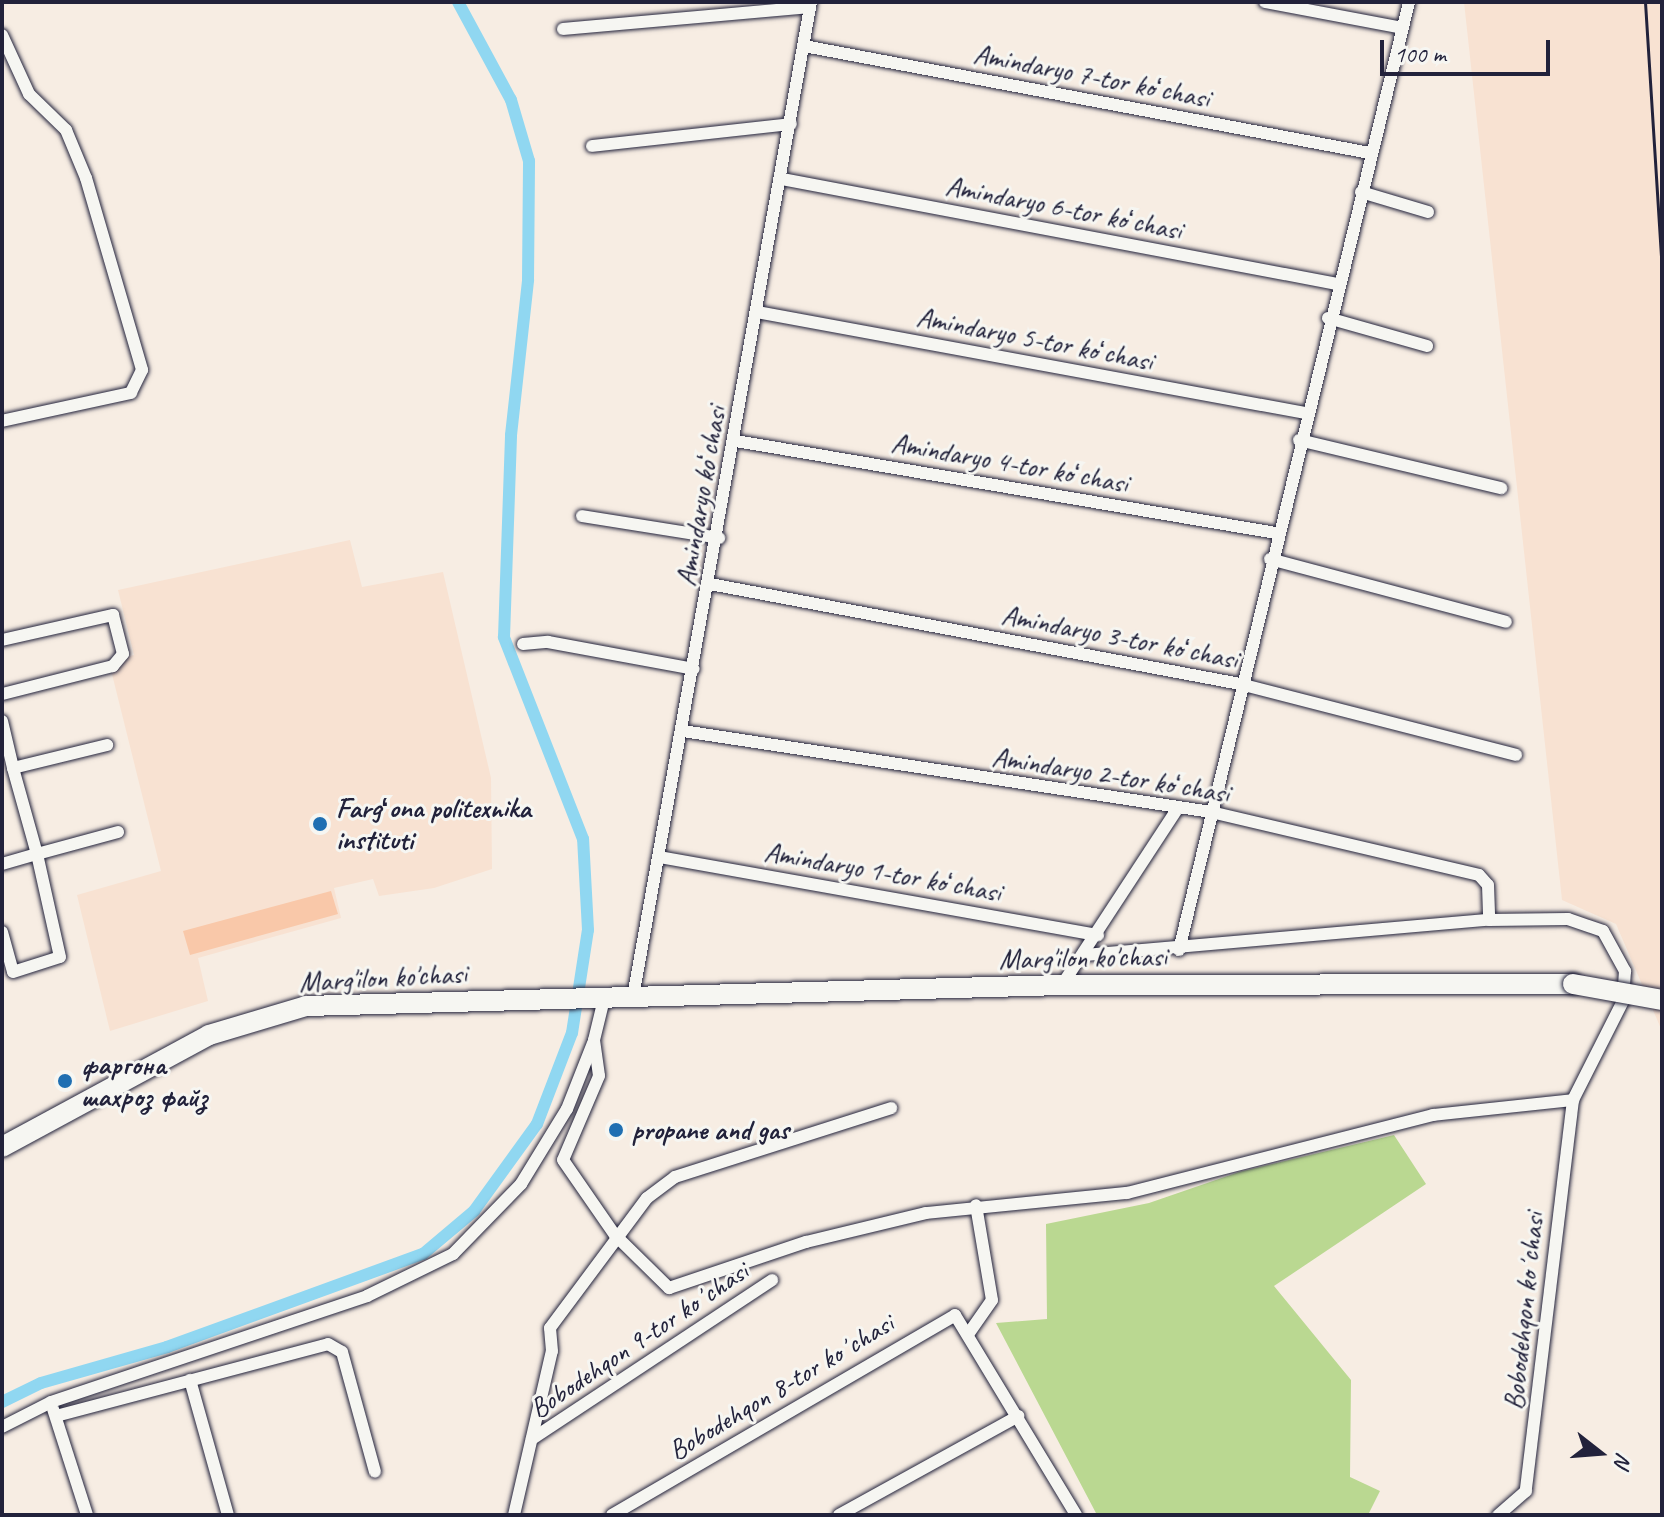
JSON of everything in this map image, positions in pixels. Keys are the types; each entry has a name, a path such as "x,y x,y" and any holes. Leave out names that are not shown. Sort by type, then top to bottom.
{"main road":[{"name":"Marg'ilon ko'chasi","path":"2,1147 209,1035 306,1006 1062,985 1573,984 1662,1000"}],"street":[{"path":"1265,2 1402,28"},
{"path":"1179,950 1328,318 1409,2"},
{"path":"563,29 811,4"},
{"name":"Amindaryo koʻchasi","path":"633,997 719,538 811,4"},
{"path":"2,35 29,94 66,130 86,178 142,370 131,393 2,421"},
{"name":"Amindaryo 7-tor koʻchasi","path":"804,46 1370,153"},
{"path":"592,146 791,124"},
{"name":"Amindaryo 6-tor koʻchasi","path":"782,179 1337,284"},
{"path":"1361,192 1428,212"},
{"name":"Amindaryo 5-tor koʻchasi","path":"757,312 1305,413"},
{"path":"1328,318 1427,346"},
{"path":"1299,440 1501,488"},
{"name":"Amindaryo 4-tor koʻchasi","path":"736,441 1276,533"},
{"path":"582,516 719,538"},
{"path":"1270,559 1506,622"},
{"name":"Amindaryo 3-tor koʻchasi","path":"710,584 1240,684 1516,755"},
{"path":"2,640 113,615 123,654 113,666 2,694"},
{"path":"523,644 548,642 694,669"},
{"path":"2,721 60,957 7,973 2,932"},
{"name":"Amindaryo 2-tor koʻchasi","path":"683,731 1176,811 1211,812 1479,875 1488,885 1489,920"},
{"path":"13,768 107,745"},
{"path":"1062,985 1085,955 1176,811"},
{"path":"2,864 118,832"},
{"name":"Amindaryo 1-tor koʻchasi","path":"659,857 1098,935"},
{"name":"Bobodehqon koʼchasi","path":"1085,955 1179,950 1489,920 1590,924 1603,931 1621,958 1619,1015 1586,1063 1573,1100 1526,1491 1498,1515"},
{"path":"598,999 594,1040 599,1076 563,1160 615,1235 669,1288 806,1242 976,1205 1127,1193 1433,1115 1573,1100"},
{"path":"2,1427 51,1402 239,1343 367,1296 453,1254 521,1184 567,1109 594,1040"},
{"path":"514,1515 552,1351 550,1328 615,1235 675,1177 891,1108"},
{"path":"976,1205 992,1300 969,1333 1076,1515"},
{"name":"Bobodehqon 9-tor koʼchasi","path":"532,1439 772,1280"},
{"name":"Bobodehqon 8-tor koʼchasi","path":"612,1515 949,1316 969,1333"},
{"path":"56,1416 190,1380 336,1346 375,1472"},
{"path":"190,1380 228,1515"},
{"path":"51,1402 87,1515"},
{"path":"839,1515 1018,1416"}],"shaded area":[{"path":"1464,2 1662,2 1662,1031 1616,924 1562,900"},
{"name":"Fargʻona politexnika instituti","path":"350,540 362,587 443,572 491,778 492,869 434,888 379,896 373,879 334,888 341,918 198,958 208,1001 110,1031 77,895 161,871 109,662 134,655 118,590"}],"green space":[{"path":"1394,1135 1426,1184 1274,1286 1351,1380 1350,1477 1380,1491 1368,1515 1097,1515 996,1323 1047,1319 1046,1224 1149,1203 1239,1172"}],"building":[{"path":"331,891 338,914 190,955 183,931"}],"waterway":[{"path":"2,1402 41,1383 167,1347 423,1254 474,1211 537,1124 572,1033 588,930 583,839 504,637 511,435 528,280 529,161 511,100 458,2"}],"railway":[{"path":"1645,2 1662,274"}],"place":[{"name":"Fargʻona politexnika instituti","path":"320,824"},
{"name":"фаргона шахроз файз","path":"65,1081"},
{"name":"propane and gas","path":"616,1130"}]}
